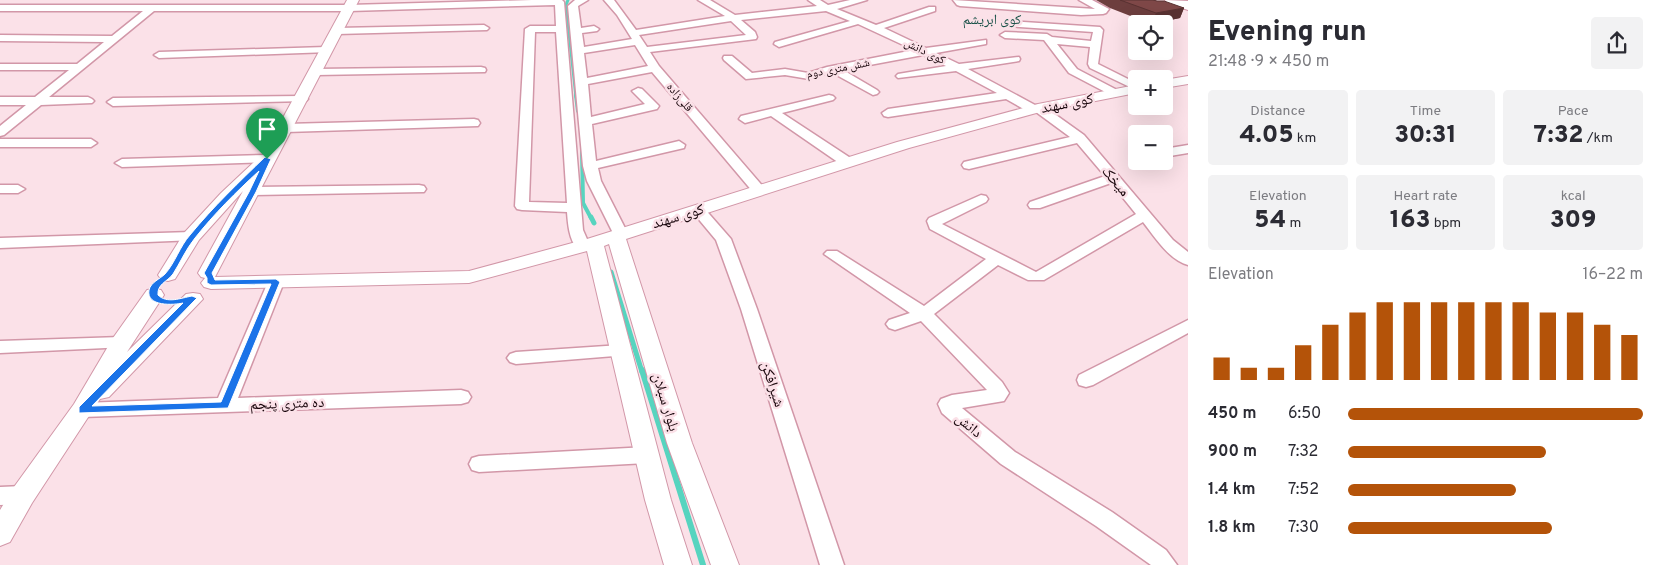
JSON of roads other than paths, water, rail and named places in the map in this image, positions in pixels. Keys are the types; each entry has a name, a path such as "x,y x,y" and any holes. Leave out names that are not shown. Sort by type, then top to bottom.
{"highway":[{"path":"1172,0 1188,6"}],"main road":[{"path":"154,295 157,299 173,303 201,294 253,192 267,159 302,99 351,4"},
{"path":"1173,83 1187,81"},
{"name":"کوی سهند","path":"168,275 195,269 210,278 276,282 469,277 519,265 603,240 758,189 1036,108 1128,90"},
{"path":"82,410 121,343 154,295 156,285 168,275 191,238 227,197 267,159"},
{"name":"بلوار سبلان","path":"603,240 621,352 658,500 678,565"},
{"name":"بلوار سبلان","path":"603,240 699,502 725,565"},
{"path":"0,534 12,495 82,410 192,298"}],"street":[{"path":"127,9 138,0"},
{"path":"185,9 197,0"},
{"path":"263,9 270,0"},
{"path":"0,8 263,9 351,4 560,1 576,230 603,240 603,203 590,166 573,6 583,0"},
{"name":"قلی‌زاده","path":"609,0 621,14 655,68 758,189"},
{"path":"638,42 752,36 733,18 703,0"},
{"name":"کوی دانش","path":"813,0 827,8 926,51 1036,108"},
{"path":"579,51 638,42 733,18 827,8 862,0"},
{"path":"958,0 960,3 979,6 1081,12 1103,11 1104,9 1084,0"},
{"path":"0,132 151,9"},
{"path":"876,28 932,9"},
{"path":"779,44 859,21"},
{"path":"1010,24 1093,28 1098,30 1094,66 1128,84"},
{"path":"337,31 484,28"},
{"path":"561,29 530,29 522,206 574,208"},
{"path":"577,31 594,29"},
{"path":"1004,35 1045,36 1073,71 1115,93"},
{"path":"0,38 115,39"},
{"path":"1050,40 1096,44"},
{"name":"شش متری دوم","path":"728,58 750,77 785,72 809,76 833,69 982,42"},
{"path":"159,55 326,50"},
{"path":"902,76 962,69 1015,59"},
{"path":"0,67 80,67"},
{"path":"582,82 655,68"},
{"path":"833,69 873,92"},
{"path":"316,72 481,70"},
{"path":"585,122 653,106 638,91"},
{"path":"888,114 1009,95"},
{"path":"745,119 829,98"},
{"path":"112,102 302,99"},
{"path":"0,101 88,101"},
{"name":"میخک","path":"1036,108 1080,138 1168,243 1188,260"},
{"path":"774,113 847,162"},
{"path":"286,128 474,123"},
{"path":"969,166 1080,138"},
{"path":"0,143 91,144"},
{"path":"590,166 679,145"},
{"path":"1173,152 1188,149"},
{"path":"122,163 267,159"},
{"path":"1036,205 1113,178"},
{"path":"0,189 18,189"},
{"path":"253,192 419,189"},
{"path":"981,199 934,221 935,226 998,257 1029,275 1038,277 1145,215"},
{"name":"شیر‌افکن","path":"698,210 722,239 748,309 832,565"},
{"path":"0,243 191,238"},
{"name":"دانش","path":"832,254 924,314 999,392 997,396 952,402 948,404 949,408 1008,458 1104,519 1158,557 1165,565"},
{"path":"895,324 924,314 998,257"},
{"path":"224,405 276,282"},
{"path":"1086,380 1188,326"},
{"path":"0,346 121,343"},
{"path":"516,358 621,352"},
{"name":"ده متری پنجم","path":"82,410 462,397"},
{"path":"479,464 647,455"}],"waterway":[{"path":"568,0 566,5 576,97"},
{"path":"576,95 578,111"},
{"path":"582,149 583,203 591,218"},
{"path":"591,217 594,223"},
{"path":"611,272 642,372"},
{"path":"642,370 703,565"}],"district":[{"name":"کوی ابریشم","path":"992,19"}]}
